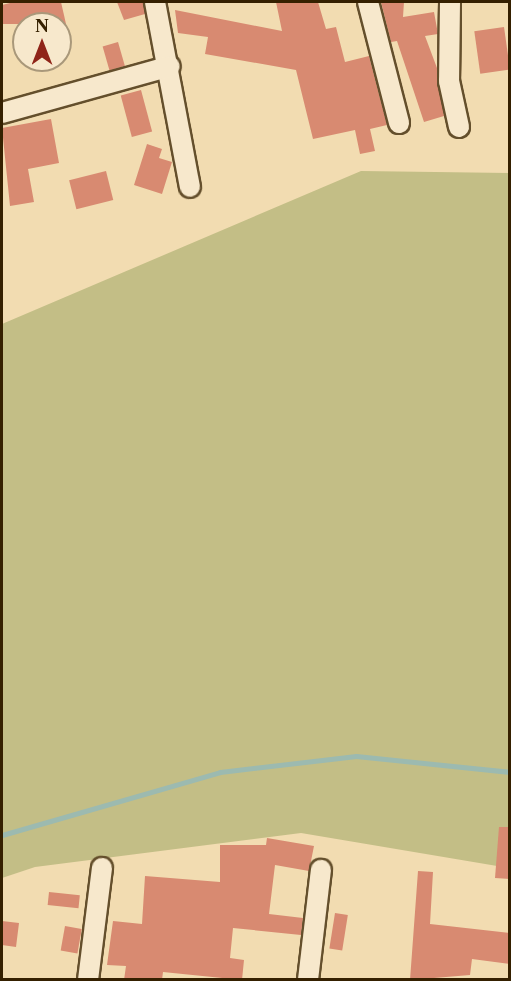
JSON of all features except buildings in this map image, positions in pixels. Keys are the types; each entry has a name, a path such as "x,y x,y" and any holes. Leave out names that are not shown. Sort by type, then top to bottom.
{"street":[{"path":"155,2 170,66 190,187"},
{"path":"368,2 399,123"},
{"path":"450,2 449,81 459,127"},
{"path":"2,112 170,66"},
{"path":"88,980 102,868"},
{"path":"308,980 321,870"}],"shaded area":[{"path":"361,171 509,173 509,868 301,833 35,867 2,878 2,324"}],"waterway":[{"path":"2,835 220,772 356,756 510,772"}]}
